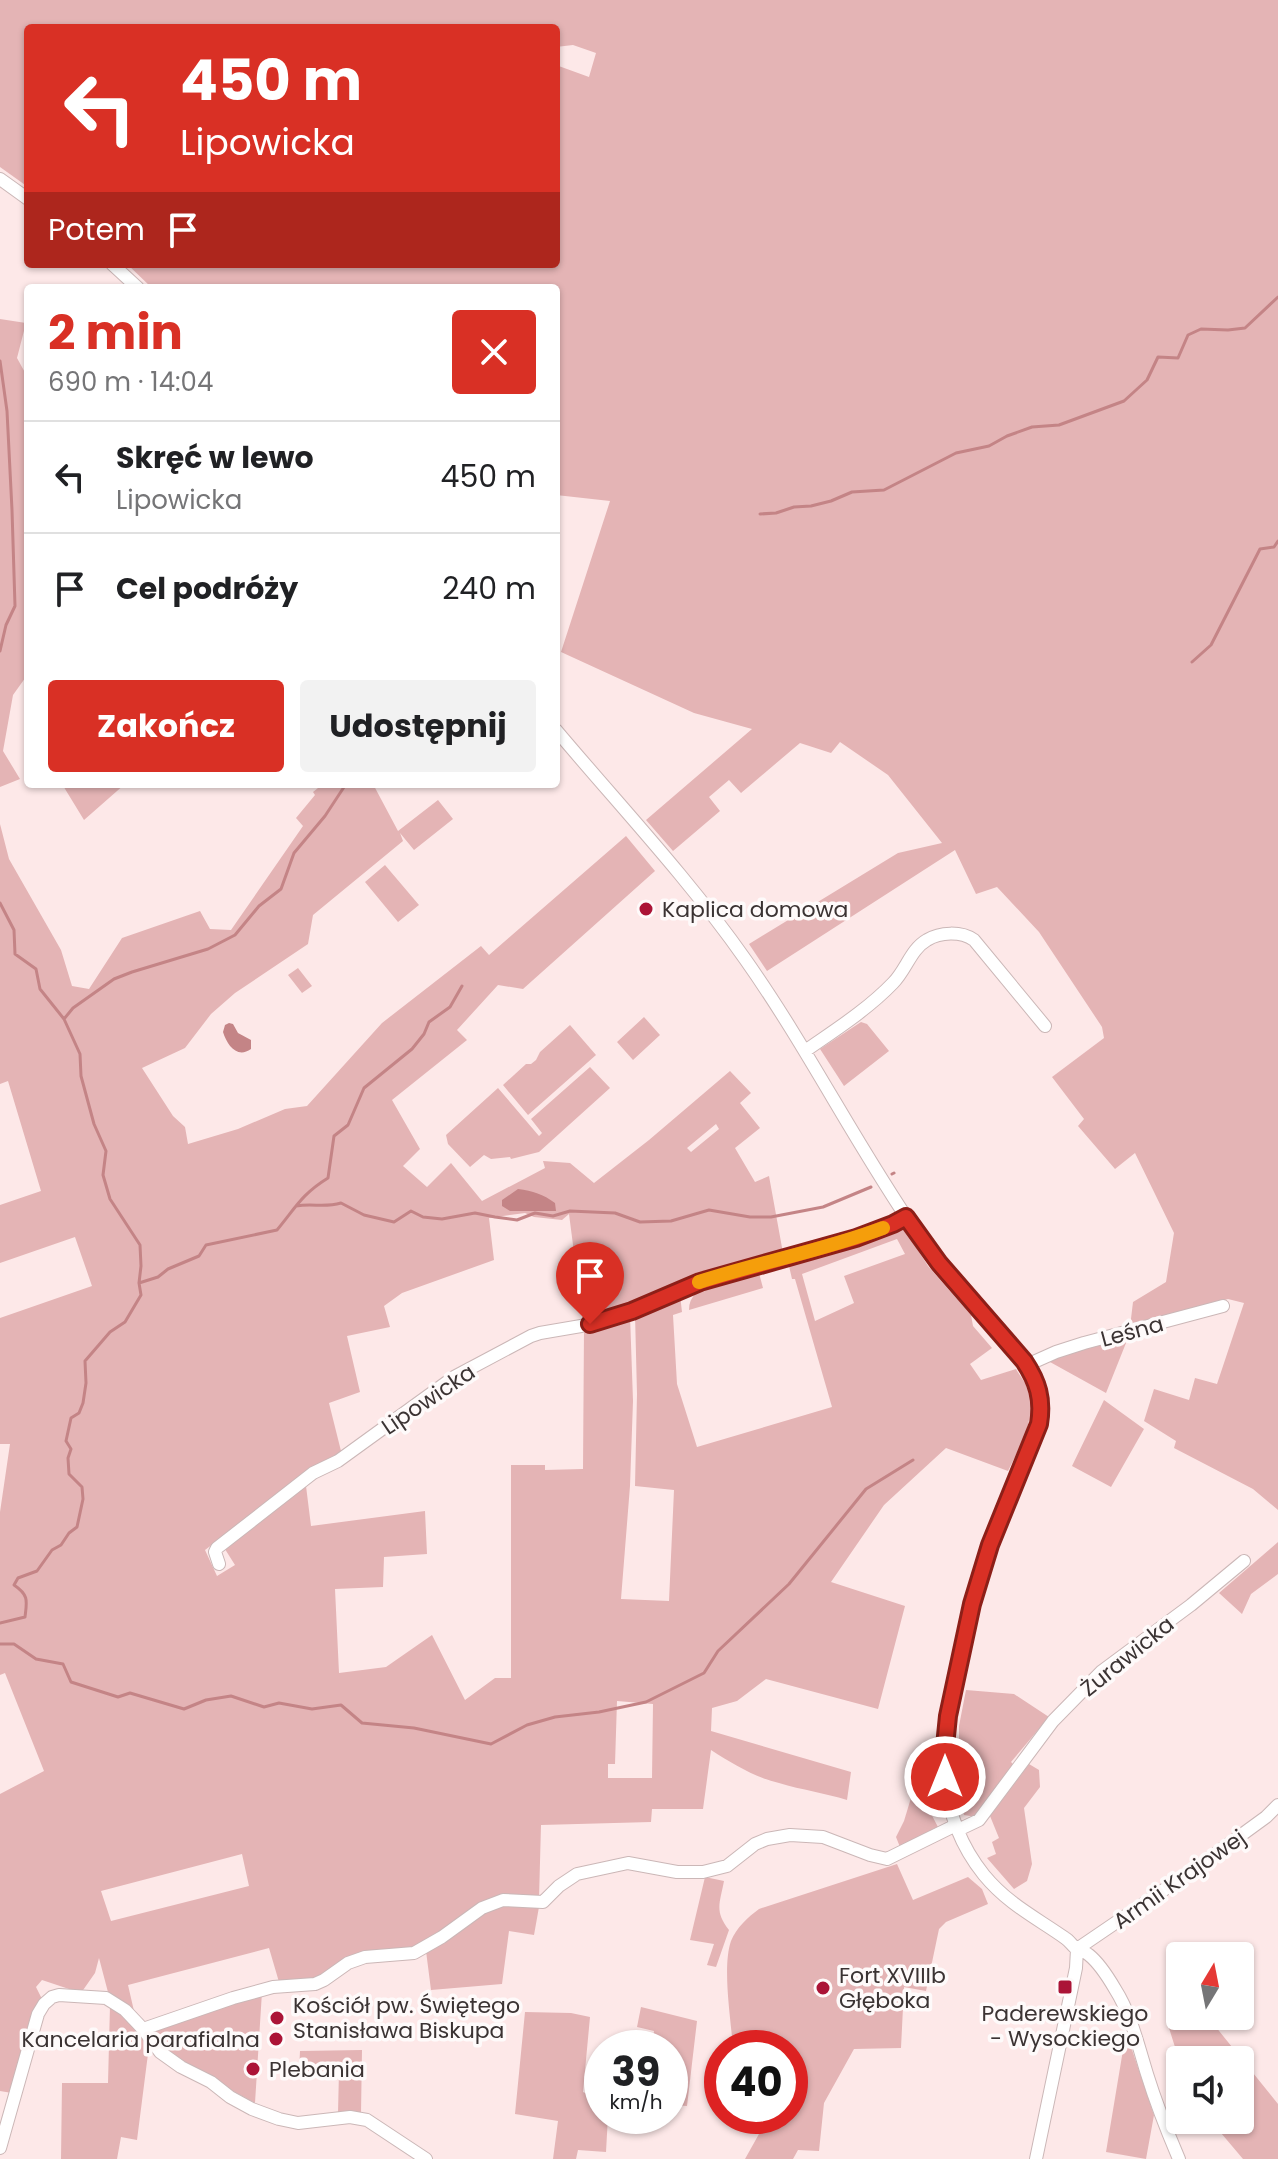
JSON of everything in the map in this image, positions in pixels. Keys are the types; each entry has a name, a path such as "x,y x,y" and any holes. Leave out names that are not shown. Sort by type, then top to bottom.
{"street":[{"path":"0,179 24,196"},
{"path":"116,268 134,284"},
{"path":"560,735 659,849 746,960 906,1217 939,1263 1027,1365 1040,1392 1042,1407 1039,1424 982,1567 972,1604 948,1716 944,1756 949,1802 957,1828 976,1865 1002,1895 1088,1954 1116,1990 1131,2022 1153,2093 1179,2159"},
{"path":"805,1051 865,1009 893,983 923,942 949,934 974,940 1045,1026"},
{"name":"Lipowicka","path":"219,1564 215,1552 217,1548 313,1473 338,1461 454,1377 531,1336 632,1311 700,1282 856,1238 906,1217"},
{"name":"Leśna","path":"1027,1365 1084,1343 1223,1306"},
{"name":"Żurawicka","path":"143,2029 273,1987 315,1984 348,1963 365,1957 414,1953 482,1908 503,1900 543,1902 568,1879 594,1870 628,1863 677,1872 703,1872 727,1866 755,1844 790,1835 823,1837 887,1859 979,1820 1053,1721 1102,1671 1244,1561"},
{"name":"Armii Krajowej","path":"1077,1949 1204,1863 1278,1805"},
{"path":"1036,2159 1076,1968 1077,1949"},
{"path":"0,2148 34,2023 44,2004 52,1997 72,1995 106,1998 118,2004 160,2052 252,2109 298,2123 350,2117 367,2120 412,2155 426,2159"}],"shaded area":[{"path":"0,0 1278,0 1278,1510 1253,1489 1174,1448 1176,1441 1144,1421 1154,1389 1189,1400 1195,1378 1217,1384 1244,1303 1228,1299 1130,1327 1133,1302 1166,1282 1174,1233 1135,1153 1115,1169 1078,1126 1084,1119 1052,1077 1104,1038 1102,1027 1039,932 997,887 976,894 955,850 767,971 749,944 898,853 942,843 888,775 840,742 831,753 800,743 741,793 729,780 709,797 720,811 673,851 646,820 752,729 694,713 561,652 610,501 560,495 560,284 148,284 131,268 560,268 560,66 589,77 596,53 573,45 560,47 560,24 24,24 24,184 0,167"},
{"path":"0,319 24,323 17,358 24,371 24,680 13,695 3,751 20,779 0,787"},
{"path":"64,788 120,788 84,820"},
{"path":"318,788 375,788 398,831 438,800 453,819 414,850 400,833 403,841 313,915 308,944 235,993 211,1014 185,1048 142,1068 173,1116 185,1127 188,1144 238,1129 285,1109 307,1106 382,1023 481,946 489,955 626,836 655,871 523,989 498,985 457,1030 467,1040 392,1100 420,1149 403,1166 427,1187 451,1163 482,1201 545,1168 543,1161 570,1163 594,1183 730,1071 751,1093 740,1103 760,1128 735,1148 755,1182 769,1176 783,1253 723,1266 674,1290 583,1322 569,1214 562,1220 525,1213 489,1218 494,1260 402,1293 384,1306 390,1327 347,1336 360,1392 329,1403 342,1455 261,1508 205,1550 217,1576 235,1565 223,1546 306,1486 311,1526 425,1511 427,1554 384,1557 383,1587 335,1589 339,1673 386,1667 432,1635 465,1700 495,1678 511,1678 511,1465 545,1465 545,1470 583,1469 584,1329 630,1315 633,1401 621,1599 669,1601 674,1490 635,1486 635,1314 680,1295 682,1312 673,1315 677,1384 697,1447 832,1407 789,1266 793,1262 896,1230 905,1230 928,1266 971,1315 973,1326 992,1348 970,1364 981,1380 1016,1369 1029,1391 1029,1422 1008,1471 946,1448 884,1505 831,1582 905,1606 878,1709 766,1679 737,1701 712,1708 711,1731 851,1772 847,1800 761,1777 711,1750 703,1809 652,1809 651,1822 541,1825 539,1899 500,1895 406,1951 346,1957 320,1980 279,1982 269,1948 128,1985 134,2011 109,1996 99,1958 95,1973 81,1993 42,1980 36,1987 42,1999 12,2093 0,2091 0,1794 44,1771 5,1673 0,1675 0,1512 10,1444 0,1444 0,1318 92,1286 75,1237 0,1263 0,1205 41,1191 8,1081 0,1084 0,824 9,859 61,950 72,986 89,989 122,938 200,911 210,929 231,930 303,826 296,818 315,795 313,792","holes":["716,1124 719,1129 691,1152 687,1148","897,1239 905,1254 844,1276 854,1303 815,1321 802,1274","617,1701 653,1704 652,1778 608,1778 608,1764 615,1764","242,1854 249,1886 111,1921 101,1891"]},
{"path":"385,865 419,905 398,922 365,882"},
{"path":"298,968 312,986 302,993 288,975"},
{"path":"644,1017 660,1035 633,1060 617,1042"},
{"path":"861,1022 867,1024 889,1051 844,1086 820,1049"},
{"path":"229,1023 238,1033 251,1040 251,1049 241,1052 230,1046 223,1032"},
{"path":"570,1025 596,1055 528,1115 503,1085 526,1064 536,1060 540,1052"},
{"path":"590,1067 610,1088 539,1152 511,1159 491,1159 484,1155 470,1167 448,1144 446,1135 498,1088 539,1136 542,1133 531,1119"},
{"path":"518,1189 546,1197 555,1203 556,1211 510,1211 502,1206 502,1200"},
{"path":"759,1273 763,1288 689,1310 696,1293 703,1288"},
{"path":"1128,1338 1106,1393 1050,1362 1058,1356"},
{"path":"1104,1400 1144,1429 1111,1487 1072,1466"},
{"path":"1278,1542 1278,1574 1251,1594 1242,1614 1219,1593"},
{"path":"966,1690 1014,1694 1049,1717 1011,1762 1014,1765 976,1817 964,1815 956,1766 955,1749 959,1750 959,1726"},
{"path":"1029,1764 1039,1770 1040,1787 1024,1808 1032,1864 1027,1881 1014,1889 987,1858 996,1854 992,1842 999,1838 990,1816"},
{"path":"914,1788 934,1793 937,1803 928,1808 938,1827 900,1847 896,1837"},
{"path":"897,1864 913,1900 968,1877 982,1889 988,1904 946,1922 939,1929 926,1991 904,1987 901,2048 854,2049 824,2103 819,2151 798,2150 793,2159 745,2159 759,2134 808,2134 808,2030 731,2030 728,1952 733,1936 759,1909"},
{"path":"705,1877 724,1881 720,1912 729,1930 716,1967 707,1965 714,1944 690,1940"},
{"path":"498,1905 539,1907 534,1935 509,1931 502,1984 431,1990 426,1951"},
{"path":"262,1992 255,2103 174,2059 151,2034 156,2027"},
{"path":"110,2006 128,2018 149,2046 137,2140 121,2137 117,2159 61,2159 62,2083 108,2083"},
{"path":"641,2007 697,2021 688,2098 688,2030 637,2027"},
{"path":"525,2012 571,2013 590,2017 589,2030 584,2030 584,2134 607,2134 606,2152 578,2150 576,2159 553,2159 558,2121 515,2114"},
{"path":"1170,2030 1218,2030 1231,2046 1175,2046"},
{"path":"1126,2032 1154,2115 1146,2159 1106,2152"},
{"path":"362,2050 361,2113 338,2113 339,2071 299,2071 300,2051"},
{"path":"1254,2074 1278,2104 1278,2159 1243,2159 1222,2134 1254,2134"}],"waterway":[{"path":"760,514 811,506 852,492 884,490 956,453 989,446 1032,427 1059,425 1124,401 1147,380 1158,357 1178,358 1188,335 1201,329 1245,328 1278,297"},
{"path":"0,361 7,411 15,606 6,625 0,651"},
{"path":"1192,662 1211,645 1260,549 1274,547 1278,541"},
{"path":"64,1019 73,1008 114,979 208,949 235,935 259,906 281,889 294,853 343,788"},
{"path":"0,903 14,930 15,954 36,969 40,989 64,1019 80,1054 81,1076 94,1124 106,1151 103,1175 110,1199 140,1245 141,1266 141,1295 125,1322 110,1332 85,1361 83,1403 79,1413 71,1418 66,1441 71,1449 69,1474 82,1487 83,1499 77,1527 61,1545 52,1550 37,1571 18,1578 14,1585 26,1599 25,1617 0,1623"},
{"path":"139,1283 199,1256 206,1245 277,1230 305,1195 328,1178 334,1136 348,1125 364,1088 412,1049 429,1022 450,1007 462,986"},
{"path":"296,1206 341,1203 364,1215 394,1222 411,1211 423,1217 442,1219 475,1213 517,1220 535,1213 553,1216 570,1211 615,1213 640,1222 671,1221 709,1210 771,1217 823,1207 871,1187"},
{"path":"0,1644 14,1644 36,1659 63,1664 71,1682 118,1697 130,1693 184,1709 206,1700 231,1696 264,1707 279,1703 312,1709 341,1705 362,1723 414,1728 491,1744 527,1725 555,1717 646,1702 704,1673 718,1651 789,1584 866,1489 913,1460"}],"slow traffic":[{"path":"699,1282 782,1261 883,1228"}],"place":[{"name":"Kaplica domowa","path":"646,909"},
{"name":"Paderewskiego - Wysockiego","path":"1065,1987"},
{"name":"Fort XVIIIb Głęboka","path":"823,1988"},
{"name":"Kościół pw. Świętego Stanisława Biskupa","path":"277,2018"},
{"name":"Kancelaria parafialna","path":"276,2039"},
{"name":"Plebania","path":"253,2069"}],"route":[{"path":"590,1324 632,1311 700,1282 856,1238 906,1217 939,1263 1024,1361 1040,1392 1042,1407 1039,1424 990,1545 972,1604 948,1716 945,1777"}]}
